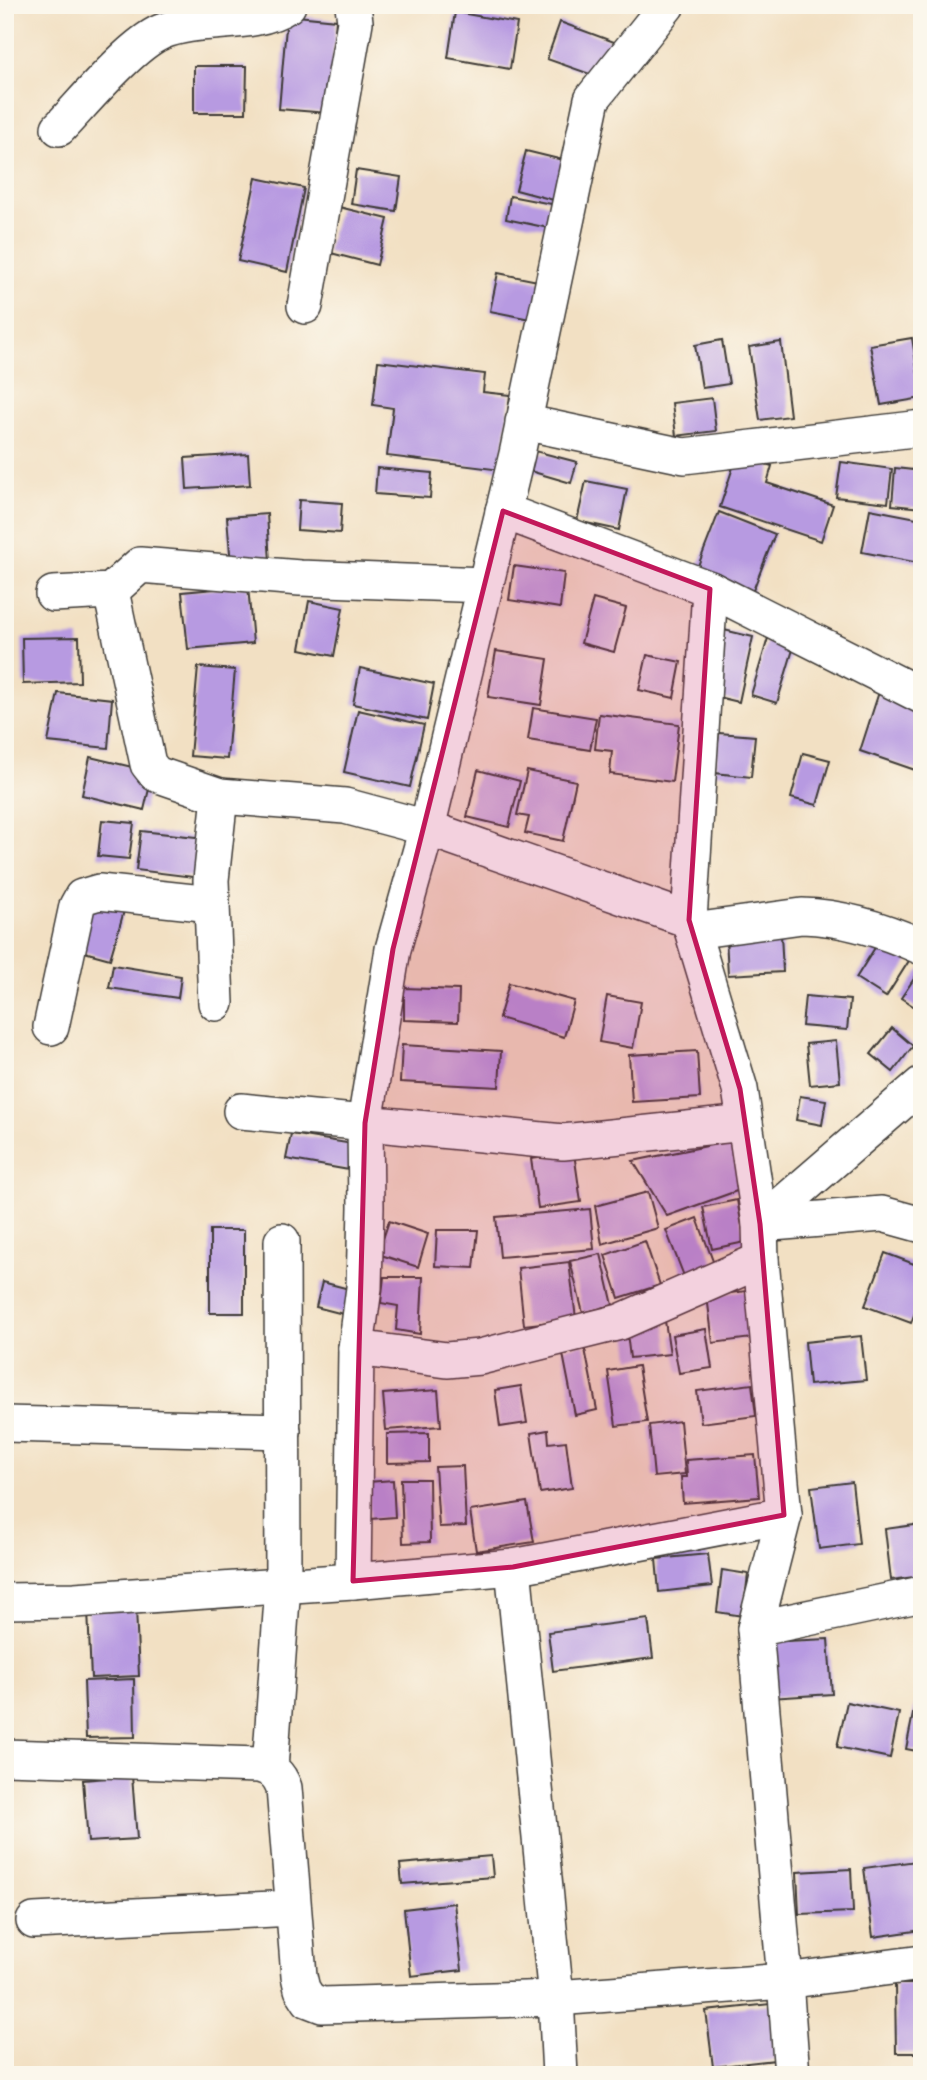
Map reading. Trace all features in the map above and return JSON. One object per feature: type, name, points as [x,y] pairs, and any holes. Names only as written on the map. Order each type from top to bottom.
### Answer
[{"type":"street","points":[[59,128],[138,46],[161,32],[184,26],[260,16],[288,5]]},
{"type":"street","points":[[305,306],[355,22],[353,5]]},
{"type":"street","points":[[353,1581],[356,1348],[364,1288],[365,1123],[393,949],[427,828],[503,511],[592,99],[667,5]]},
{"type":"street","points":[[523,422],[684,456],[922,428]]},
{"type":"street","points":[[503,511],[710,589],[922,696]]},
{"type":"street","points":[[53,594],[111,591],[139,565],[300,578],[485,585]]},
{"type":"street","points":[[710,589],[691,926],[740,1089],[760,1224],[785,1515],[755,1629],[792,2075]]},
{"type":"street","points":[[111,591],[148,764],[156,774],[220,796],[345,806],[427,828],[691,926],[820,916],[879,929],[922,947]]},
{"type":"street","points":[[216,1003],[211,870],[220,796]]},
{"type":"street","points":[[51,1027],[77,906],[82,897],[99,892],[212,904]]},
{"type":"street","points":[[760,1224],[922,1084]]},
{"type":"street","points":[[241,1111],[563,1142],[745,1123]]},
{"type":"street","points":[[760,1224],[882,1214],[922,1225]]},
{"type":"street","points":[[270,1768],[283,1585],[282,1241]]},
{"type":"street","points":[[356,1348],[447,1360],[480,1357],[620,1322],[761,1260]]},
{"type":"street","points":[[5,1424],[283,1431]]},
{"type":"street","points":[[5,1601],[75,1600],[513,1567],[785,1515]]},
{"type":"street","points":[[513,1567],[556,1998],[560,2075]]},
{"type":"street","points":[[755,1629],[922,1594]]},
{"type":"street","points":[[5,1757],[270,1768],[279,1776],[284,1788],[299,1976],[302,1989],[309,2000],[322,2005],[556,1998],[785,1981],[922,1963]]},
{"type":"street","points":[[34,1921],[293,1908]]},
{"type":"highlighted area","points":[[503,511],[710,589],[689,920],[740,1089],[760,1224],[784,1515],[513,1567],[353,1581],[365,1123],[393,949]]},
{"type":"building","points":[[455,12],[517,23],[510,69],[448,58]]},
{"type":"building","points":[[287,15],[336,20],[328,113],[279,109]]},
{"type":"building","points":[[560,22],[617,43],[604,79],[547,59]]},
{"type":"building","points":[[194,66],[247,66],[246,113],[194,113]]},
{"type":"building","points":[[526,151],[571,162],[561,202],[516,190]]},
{"type":"building","points":[[356,170],[401,177],[396,211],[351,204]]},
{"type":"building","points":[[256,178],[304,188],[287,272],[238,261]]},
{"type":"building","points":[[510,196],[562,206],[558,230],[506,219]]},
{"type":"building","points":[[339,207],[388,219],[377,265],[327,252]]},
{"type":"building","points":[[498,273],[543,282],[535,320],[490,311]]},
{"type":"building","points":[[912,338],[922,398],[881,405],[870,345]]},
{"type":"building","points":[[722,340],[729,384],[702,388],[695,345]]},
{"type":"building","points":[[781,342],[790,416],[760,420],[749,347]]},
{"type":"building","points":[[378,361],[485,374],[483,392],[510,395],[501,470],[387,456],[393,408],[373,405]]},
{"type":"building","points":[[712,398],[716,431],[676,436],[672,403]]},
{"type":"building","points":[[535,451],[577,462],[571,483],[530,471]]},
{"type":"building","points":[[248,454],[250,485],[187,489],[185,458]]},
{"type":"building","points":[[737,455],[772,466],[767,483],[833,505],[821,541],[720,507]]},
{"type":"building","points":[[841,462],[892,469],[888,503],[836,497]]},
{"type":"building","points":[[377,468],[432,473],[430,498],[375,494]]},
{"type":"building","points":[[895,468],[922,471],[922,508],[892,505]]},
{"type":"building","points":[[586,481],[627,489],[619,530],[577,521]]},
{"type":"building","points":[[299,500],[342,503],[340,533],[297,530]]},
{"type":"building","points":[[870,509],[922,519],[922,550],[919,563],[862,552]]},
{"type":"building","points":[[719,512],[775,534],[752,593],[696,571]]},
{"type":"building","points":[[267,514],[270,562],[231,565],[227,517]]},
{"type":"building","points":[[514,566],[564,573],[560,608],[509,600]]},
{"type":"building","points":[[248,586],[253,643],[188,649],[182,592]]},
{"type":"building","points":[[593,599],[626,608],[614,652],[581,643]]},
{"type":"building","points":[[309,601],[343,608],[334,656],[300,649]]},
{"type":"building","points":[[724,630],[753,637],[739,702],[709,695]]},
{"type":"building","points":[[79,637],[80,682],[23,684],[22,638]]},
{"type":"building","points":[[768,638],[794,646],[777,703],[751,695]]},
{"type":"building","points":[[496,651],[548,659],[541,705],[488,697]]},
{"type":"building","points":[[647,655],[681,662],[674,698],[639,690]]},
{"type":"building","points":[[198,667],[235,670],[227,759],[190,756]]},
{"type":"building","points":[[360,668],[434,684],[427,720],[353,704]]},
{"type":"building","points":[[879,692],[922,707],[921,772],[860,751]]},
{"type":"building","points":[[58,693],[112,699],[108,748],[48,742]]},
{"type":"building","points":[[533,708],[596,718],[590,750],[528,740]]},
{"type":"building","points":[[358,710],[424,725],[410,787],[344,772]]},
{"type":"building","points":[[599,714],[679,724],[672,782],[610,774],[612,751],[595,749]]},
{"type":"building","points":[[719,733],[755,736],[751,777],[715,773]]},
{"type":"building","points":[[803,753],[830,760],[817,805],[791,798]]},
{"type":"building","points":[[90,757],[153,772],[144,810],[82,795]]},
{"type":"building","points":[[478,770],[520,781],[509,827],[467,817]]},
{"type":"building","points":[[527,771],[576,781],[563,841],[525,833],[529,817],[517,815]]},
{"type":"building","points":[[102,820],[134,823],[129,859],[98,856]]},
{"type":"building","points":[[141,831],[205,838],[201,878],[136,870]]},
{"type":"building","points":[[91,901],[124,911],[110,959],[77,950]]},
{"type":"building","points":[[781,934],[783,972],[728,975],[726,936]]},
{"type":"building","points":[[881,938],[912,956],[886,997],[856,978]]},
{"type":"building","points":[[113,965],[181,976],[178,998],[109,988]]},
{"type":"building","points":[[922,967],[922,1012],[901,998]]},
{"type":"building","points":[[509,983],[574,1001],[564,1037],[499,1018]]},
{"type":"building","points":[[404,988],[459,990],[458,1022],[404,1020]]},
{"type":"building","points":[[607,996],[641,1002],[633,1048],[599,1042]]},
{"type":"building","points":[[805,996],[850,1000],[847,1030],[802,1026]]},
{"type":"building","points":[[892,1028],[913,1046],[893,1072],[871,1054]]},
{"type":"building","points":[[836,1041],[840,1082],[810,1085],[806,1044]]},
{"type":"building","points":[[402,1045],[501,1051],[499,1087],[400,1082]]},
{"type":"building","points":[[697,1051],[700,1098],[632,1102],[629,1055]]},
{"type":"building","points":[[800,1096],[826,1100],[822,1125],[796,1120]]},
{"type":"building","points":[[291,1134],[353,1144],[349,1170],[286,1159]]},
{"type":"building","points":[[732,1141],[745,1188],[667,1216],[633,1161]]},
{"type":"building","points":[[574,1153],[581,1202],[538,1208],[531,1159]]},
{"type":"building","points":[[648,1192],[658,1228],[602,1244],[595,1206]]},
{"type":"building","points":[[737,1200],[745,1242],[712,1249],[703,1207]]},
{"type":"building","points":[[590,1209],[594,1249],[500,1257],[496,1217]]},
{"type":"building","points":[[697,1218],[714,1264],[684,1276],[666,1230]]},
{"type":"building","points":[[389,1221],[428,1234],[418,1267],[378,1254]]},
{"type":"building","points":[[210,1230],[244,1230],[244,1313],[210,1313]]},
{"type":"building","points":[[437,1230],[478,1230],[474,1268],[435,1266]]},
{"type":"building","points":[[645,1241],[660,1285],[619,1298],[605,1255]]},
{"type":"building","points":[[885,1253],[922,1267],[922,1294],[911,1323],[865,1306]]},
{"type":"building","points":[[601,1254],[613,1305],[583,1313],[570,1261]]},
{"type":"building","points":[[569,1262],[576,1319],[524,1325],[518,1268]]},
{"type":"building","points":[[384,1277],[423,1277],[420,1334],[396,1330],[398,1306],[381,1303]]},
{"type":"building","points":[[322,1282],[353,1290],[347,1315],[316,1307]]},
{"type":"building","points":[[746,1291],[752,1338],[713,1343],[707,1296]]},
{"type":"building","points":[[665,1321],[670,1354],[630,1358],[626,1325]]},
{"type":"building","points":[[706,1329],[712,1368],[679,1373],[672,1335]]},
{"type":"building","points":[[861,1336],[866,1380],[809,1385],[805,1342]]},
{"type":"building","points":[[584,1344],[597,1410],[575,1415],[562,1349]]},
{"type":"building","points":[[638,1366],[647,1422],[616,1426],[608,1371]]},
{"type":"building","points":[[752,1384],[756,1416],[701,1423],[697,1391]]},
{"type":"building","points":[[521,1386],[527,1423],[500,1427],[495,1390]]},
{"type":"building","points":[[438,1390],[441,1426],[386,1430],[383,1394]]},
{"type":"building","points":[[680,1421],[685,1474],[654,1477],[649,1425]]},
{"type":"building","points":[[548,1430],[549,1443],[566,1441],[572,1488],[540,1493],[531,1433]]},
{"type":"building","points":[[429,1433],[429,1462],[387,1463],[387,1434]]},
{"type":"building","points":[[755,1455],[759,1497],[683,1503],[681,1477],[687,1477],[686,1460]]},
{"type":"building","points":[[463,1466],[466,1526],[439,1527],[435,1467]]},
{"type":"building","points":[[401,1479],[429,1479],[430,1542],[403,1543]]},
{"type":"building","points":[[393,1480],[395,1517],[370,1519],[368,1482]]},
{"type":"building","points":[[852,1482],[859,1544],[819,1549],[811,1487]]},
{"type":"building","points":[[527,1502],[534,1542],[476,1551],[470,1511]]},
{"type":"building","points":[[922,1524],[922,1576],[891,1580],[885,1529]]},
{"type":"building","points":[[708,1554],[712,1586],[659,1592],[656,1559]]},
{"type":"building","points":[[722,1570],[748,1574],[743,1616],[717,1612]]},
{"type":"building","points":[[136,1608],[139,1676],[91,1678],[88,1610]]},
{"type":"building","points":[[648,1619],[653,1658],[553,1671],[548,1632]]},
{"type":"building","points":[[828,1639],[832,1694],[770,1698],[766,1642]]},
{"type":"building","points":[[134,1679],[135,1737],[86,1738],[84,1681]]},
{"type":"building","points":[[916,1699],[922,1701],[922,1752],[906,1749]]},
{"type":"building","points":[[847,1702],[899,1713],[890,1758],[837,1747]]},
{"type":"building","points":[[132,1776],[137,1839],[88,1842],[83,1780]]},
{"type":"building","points":[[491,1856],[493,1877],[402,1884],[400,1864]]},
{"type":"building","points":[[916,1861],[922,1904],[922,1930],[873,1937],[864,1868]]},
{"type":"building","points":[[851,1869],[853,1912],[799,1914],[797,1872]]},
{"type":"building","points":[[454,1903],[462,1970],[411,1976],[404,1909]]},
{"type":"building","points":[[895,1984],[922,1984],[922,2053],[896,2053]]},
{"type":"building","points":[[770,2004],[775,2060],[713,2067],[706,2011]]},
{"type":"building","points":[[756,2069],[756,2075],[705,2075],[705,2073]]}]
